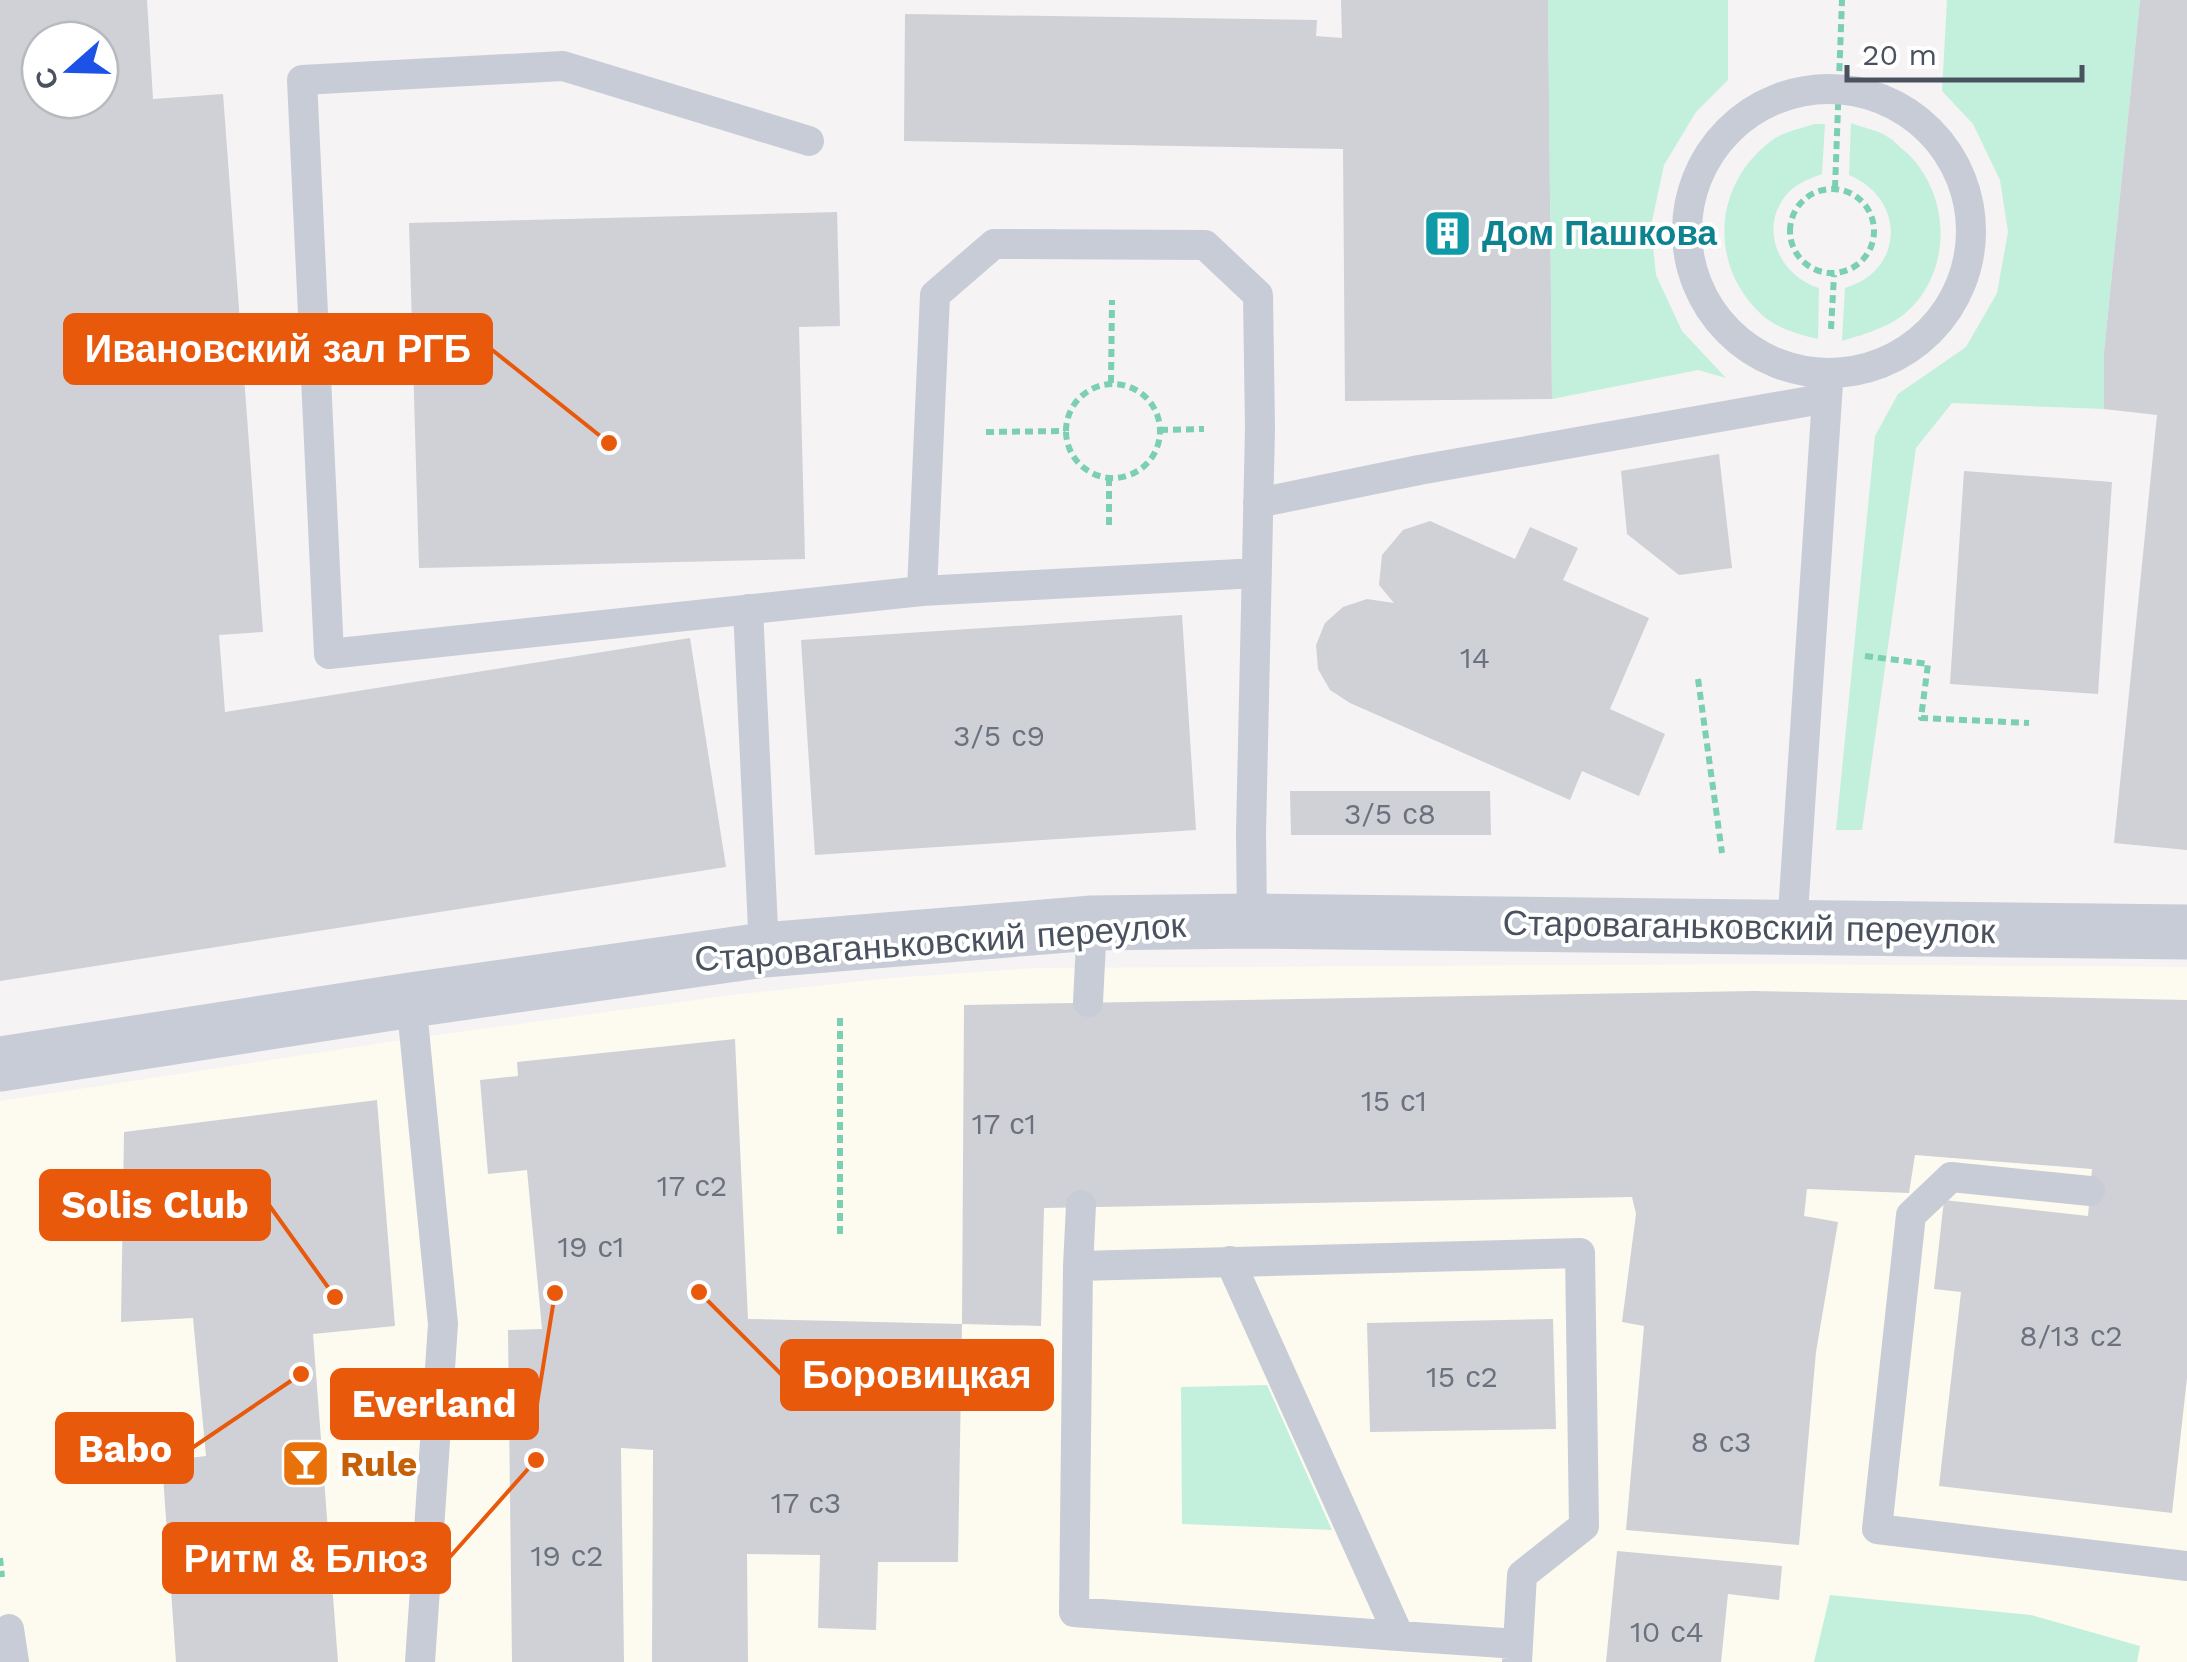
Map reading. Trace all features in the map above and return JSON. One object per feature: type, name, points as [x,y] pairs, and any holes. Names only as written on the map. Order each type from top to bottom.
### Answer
[{"type":"street","name":"Староваганьковский переулок","points":[[0,1064],[764,950],[1092,923],[2187,932]]},
{"type":"lane","points":[[808,141],[563,66],[302,80],[330,654],[922,591],[1257,573]]},
{"type":"lane","points":[[1258,504],[1827,387],[1911,350],[1943,319],[1964,280],[1972,236],[1967,192],[1949,153],[1920,120],[1881,98],[1838,88],[1792,92],[1751,110],[1717,142],[1709,155],[1695,181],[1686,226],[1691,272],[1710,313],[1743,346],[1827,387]]},
{"type":"lane","points":[[922,591],[935,295],[994,244],[1204,245],[1258,294],[1260,428],[1250,833],[1252,922]]},
{"type":"lane","points":[[1792,928],[1827,387]]},
{"type":"lane","points":[[748,609],[764,950]]},
{"type":"lane","points":[[1088,1002],[1092,923]]},
{"type":"lane","points":[[411,1000],[443,1324],[420,1662]]},
{"type":"lane","points":[[2090,1192],[1951,1177],[1912,1215],[1877,1528],[2187,1566]]},
{"type":"lane","points":[[1078,1266],[1580,1253],[1584,1526],[1522,1575],[1517,1653],[1399,1636],[1074,1612],[1078,1266],[1081,1205]]},
{"type":"lane","points":[[1230,1262],[1399,1636]]},
{"type":"lane","points":[[9,1629],[14,1662]]},
{"type":"path","points":[[1836,188],[1842,0]]},
{"type":"path","points":[[1836,188],[1854,194],[1866,205],[1875,231],[1872,248],[1863,260],[1851,270],[1834,275],[1807,266],[1797,254],[1789,232],[1800,204],[1809,196],[1836,188]]},
{"type":"path","points":[[1111,384],[1112,245]]},
{"type":"path","points":[[1126,385],[1150,402],[1157,415],[1159,442],[1145,465],[1122,477],[1109,478],[1092,473],[1078,462],[1065,431],[1078,398],[1094,387],[1126,385]]},
{"type":"path","points":[[929,433],[1065,431]]},
{"type":"path","points":[[1897,660],[1928,664],[1921,718],[2029,723]]},
{"type":"path","points":[[1698,678],[1722,853]]},
{"type":"path","points":[[840,997],[840,1234]]},
{"type":"shaded area","points":[[1774,964],[2187,967],[2187,1662],[0,1662],[0,1101],[415,1038],[732,995],[891,978],[1035,968]]},
{"type":"green space","points":[[1548,0],[1728,0],[1728,80],[1696,112],[1664,165],[1651,226],[1656,275],[1682,331],[1726,378],[1698,370],[1552,399]]},
{"type":"green space","points":[[1947,0],[2140,0],[2104,352],[2104,409],[1952,403],[1916,448],[1862,830],[1836,830],[1875,436],[1898,394],[1966,347],[1997,293],[2008,232],[2000,180],[1973,124],[1942,91]]},
{"type":"green space","points":[[1851,123],[1890,138],[1920,168],[1938,207],[1941,228],[1934,270],[1912,307],[1888,324],[1842,341],[1845,288],[1865,279],[1879,266],[1888,251],[1891,234],[1881,200],[1868,186],[1849,175]]},
{"type":"green space","points":[[1825,124],[1822,174],[1788,193],[1774,220],[1774,235],[1783,262],[1805,282],[1819,288],[1818,339],[1775,324],[1745,295],[1732,273],[1725,226],[1728,202],[1752,159],[1775,138]]},
{"type":"green space","points":[[1267,1385],[1332,1530],[1182,1524],[1181,1387]]},
{"type":"green space","points":[[1830,1595],[2031,1615],[2140,1646],[2137,1662],[1814,1662]]},
{"type":"building","points":[[0,0],[147,0],[153,99],[223,94],[263,632],[219,635],[225,712],[690,638],[726,867],[0,981]]},
{"type":"building","name":"Дом Пашкова","points":[[1341,0],[1548,0],[1552,399],[1345,401],[1343,149],[904,141],[905,14],[1317,20],[1316,36],[1342,38]]},
{"type":"building","points":[[2140,0],[2187,0],[2187,850],[2114,843],[2157,415],[2104,409],[2104,352]]},
{"type":"building","points":[[837,212],[840,326],[799,327],[805,559],[419,568],[409,223]]},
{"type":"building","points":[[1719,454],[1732,568],[1679,575],[1627,534],[1621,471]]},
{"type":"building","points":[[1964,471],[2112,482],[2098,694],[1950,684]]},
{"type":"building","points":[[1430,521],[1515,559],[1530,527],[1578,548],[1563,580],[1649,618],[1610,709],[1665,734],[1639,796],[1582,771],[1570,800],[1350,703],[1330,690],[1318,669],[1316,645],[1325,623],[1343,607],[1367,599],[1394,603],[1379,585],[1382,555],[1403,530]]},
{"type":"building","points":[[1182,615],[1196,830],[815,855],[801,640]]},
{"type":"building","points":[[1290,791],[1490,791],[1491,835],[1291,835]]},
{"type":"building","points":[[1753,991],[2187,1000],[2187,1378],[2172,1513],[1939,1486],[1961,1292],[1934,1289],[1944,1200],[2088,1216],[2092,1169],[1915,1155],[1909,1193],[1807,1189],[1804,1216],[1838,1222],[1816,1352],[1799,1545],[1626,1530],[1644,1326],[1622,1322],[1636,1214],[1632,1197],[1044,1208],[1041,1326],[962,1324],[964,1005]]},
{"type":"building","points":[[735,1039],[748,1319],[962,1324],[958,1562],[878,1562],[876,1630],[818,1628],[820,1555],[747,1554],[748,1662],[652,1662],[653,1450],[621,1448],[624,1662],[512,1662],[508,1330],[542,1329],[527,1170],[488,1174],[480,1080],[518,1076],[517,1062]]},
{"type":"building","points":[[377,1100],[395,1326],[313,1334],[338,1662],[176,1662],[162,1461],[206,1456],[193,1318],[121,1322],[124,1132]]},
{"type":"building","points":[[1553,1319],[1556,1429],[1370,1432],[1367,1323]]},
{"type":"building","points":[[1617,1551],[1782,1566],[1779,1600],[1728,1594],[1721,1662],[1606,1662]]},
{"type":"place","name":"Дом Пашкова","points":[[1447,233]]},
{"type":"place","name":"Ивановский зал РГБ","points":[[609,443]]},
{"type":"place","name":"Боровицкая","points":[[699,1292]]},
{"type":"place","name":"Everland","points":[[555,1293]]},
{"type":"place","name":"Solis Club","points":[[335,1297]]},
{"type":"place","name":"Babo","points":[[301,1374]]},
{"type":"place","name":"Ритм & Блюз","points":[[536,1460]]},
{"type":"place","name":"Rule","points":[[305,1464]]}]
